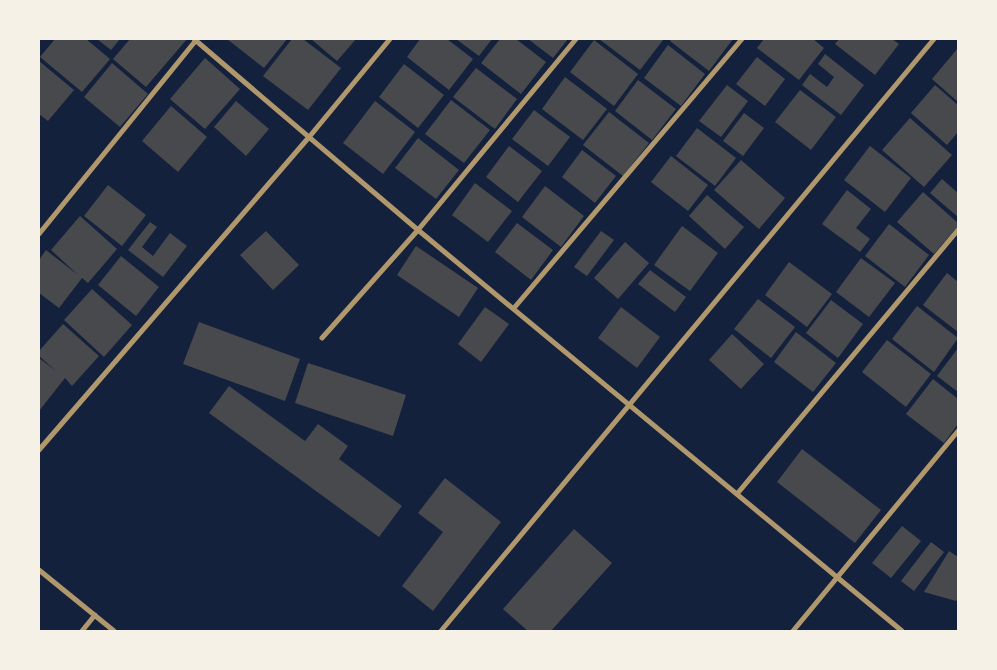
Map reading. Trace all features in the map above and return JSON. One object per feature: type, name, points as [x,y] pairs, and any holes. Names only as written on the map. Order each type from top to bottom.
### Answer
[{"type":"street","points":[[39,234],[196,39],[418,230],[902,631]]},
{"type":"street","points":[[39,450],[310,136],[390,39]]},
{"type":"street","points":[[322,338],[418,230],[576,39]]},
{"type":"street","points":[[514,308],[742,39]]},
{"type":"street","points":[[441,631],[934,39]]},
{"type":"street","points":[[738,494],[958,230]]},
{"type":"street","points":[[792,631],[958,430]]},
{"type":"street","points":[[39,570],[114,631]]},
{"type":"street","points":[[82,631],[95,615]]},
{"type":"building","points":[[55,39],[86,39],[110,59],[82,92],[40,57]]},
{"type":"building","points":[[97,39],[120,39],[111,50]]},
{"type":"building","points":[[130,39],[187,39],[146,87],[113,59]]},
{"type":"building","points":[[227,39],[287,39],[264,68]]},
{"type":"building","points":[[292,39],[303,39],[341,68],[308,110],[263,76]]},
{"type":"building","points":[[311,39],[356,39],[337,61]]},
{"type":"building","points":[[420,39],[447,39],[473,59],[449,90],[407,57]]},
{"type":"building","points":[[456,39],[492,39],[479,56]]},
{"type":"building","points":[[500,39],[516,39],[546,62],[521,94],[481,63]]},
{"type":"building","points":[[528,39],[568,39],[553,58]]},
{"type":"building","points":[[599,39],[661,39],[663,40],[640,70]]},
{"type":"building","points":[[671,39],[733,39],[709,71],[670,41]]},
{"type":"building","points":[[764,39],[813,39],[824,48],[799,80],[757,48]]},
{"type":"building","points":[[839,39],[892,39],[899,44],[875,75],[835,44]]},
{"type":"building","points":[[594,40],[638,74],[614,106],[570,72]]},
{"type":"building","points":[[668,45],[705,74],[681,106],[644,78]]},
{"type":"building","points":[[958,48],[958,102],[932,79]]},
{"type":"building","points":[[825,54],[864,85],[841,115],[802,85],[810,74],[827,87],[834,77],[818,64]]},
{"type":"building","points":[[757,57],[785,79],[765,106],[736,84]]},
{"type":"building","points":[[205,58],[240,89],[205,129],[170,99]]},
{"type":"building","points":[[39,61],[74,90],[48,121],[39,114]]},
{"type":"building","points":[[112,63],[148,94],[120,127],[84,97]]},
{"type":"building","points":[[404,64],[444,95],[418,128],[379,97]]},
{"type":"building","points":[[476,68],[517,99],[495,129],[453,97]]},
{"type":"building","points":[[565,77],[607,109],[583,140],[542,109]]},
{"type":"building","points":[[638,80],[676,109],[652,140],[615,111]]},
{"type":"building","points":[[727,85],[748,101],[721,137],[699,121]]},
{"type":"building","points":[[935,85],[958,105],[958,132],[947,145],[911,113]]},
{"type":"building","points":[[800,90],[836,117],[811,150],[775,122]]},
{"type":"building","points":[[451,100],[490,130],[464,163],[425,134]]},
{"type":"building","points":[[236,101],[269,129],[246,156],[214,127]]},
{"type":"building","points":[[375,101],[415,132],[383,174],[343,143]]},
{"type":"building","points":[[171,106],[207,137],[178,172],[142,141]]},
{"type":"building","points":[[534,110],[570,137],[548,166],[512,139]]},
{"type":"building","points":[[609,112],[649,143],[623,176],[583,145]]},
{"type":"building","points":[[744,113],[764,128],[743,156],[723,141]]},
{"type":"building","points":[[910,118],[952,155],[924,187],[882,150]]},
{"type":"building","points":[[697,128],[736,158],[715,186],[676,156]]},
{"type":"building","points":[[418,138],[459,170],[436,199],[395,168]]},
{"type":"building","points":[[509,146],[542,171],[518,202],[486,177]]},
{"type":"building","points":[[870,146],[911,178],[885,212],[844,180]]},
{"type":"building","points":[[582,150],[616,176],[595,203],[562,177]]},
{"type":"building","points":[[671,156],[708,185],[688,211],[651,182]]},
{"type":"building","points":[[741,160],[785,198],[759,229],[714,190]]},
{"type":"building","points":[[942,179],[958,193],[958,217],[930,193]]},
{"type":"building","points":[[475,183],[512,211],[488,242],[452,215]]},
{"type":"building","points":[[108,185],[146,215],[122,246],[84,216]]},
{"type":"building","points":[[545,186],[584,216],[561,247],[522,217]]},
{"type":"building","points":[[847,190],[871,209],[856,228],[870,239],[860,252],[822,224]]},
{"type":"building","points":[[923,192],[958,223],[958,226],[934,254],[897,222]]},
{"type":"building","points":[[707,195],[744,227],[725,249],[689,216]]},
{"type":"building","points":[[80,216],[117,249],[88,283],[82,278],[59,308],[39,293],[39,260],[46,250],[78,275],[51,250]]},
{"type":"building","points":[[150,222],[157,227],[142,247],[153,256],[170,233],[187,246],[163,277],[128,250]]},
{"type":"building","points":[[517,223],[553,250],[531,280],[495,252]]},
{"type":"building","points":[[889,224],[929,255],[905,287],[865,256]]},
{"type":"building","points":[[682,226],[718,253],[690,291],[654,265]]},
{"type":"building","points":[[266,231],[299,265],[273,290],[240,255]]},
{"type":"building","points":[[601,231],[614,240],[587,276],[574,267]]},
{"type":"building","points":[[625,242],[649,263],[618,299],[594,278]]},
{"type":"building","points":[[416,246],[478,288],[459,317],[397,275]]},
{"type":"building","points":[[121,256],[159,287],[136,316],[98,285]]},
{"type":"building","points":[[861,258],[895,283],[869,317],[836,292]]},
{"type":"building","points":[[789,262],[832,294],[807,327],[765,295]]},
{"type":"building","points":[[650,270],[686,297],[675,312],[638,284]]},
{"type":"building","points":[[947,273],[958,282],[958,332],[923,305]]},
{"type":"building","points":[[92,289],[132,325],[104,357],[64,320]]},
{"type":"building","points":[[758,299],[795,327],[771,358],[734,329]]},
{"type":"building","points":[[831,300],[863,324],[838,358],[806,333]]},
{"type":"building","points":[[917,306],[958,338],[934,372],[892,339]]},
{"type":"building","points":[[485,307],[509,324],[481,362],[458,344]]},
{"type":"building","points":[[621,307],[660,337],[637,368],[598,338]]},
{"type":"building","points":[[199,322],[300,359],[285,401],[183,364]]},
{"type":"building","points":[[63,324],[99,356],[72,386],[65,378],[39,411],[39,358],[56,371],[39,356],[39,351]]},
{"type":"building","points":[[796,332],[836,363],[813,392],[774,362]]},
{"type":"building","points":[[732,334],[764,364],[741,389],[709,360]]},
{"type":"building","points":[[887,340],[931,374],[906,407],[862,372]]},
{"type":"building","points":[[958,348],[958,392],[937,376]]},
{"type":"building","points":[[308,363],[406,395],[393,436],[295,403]]},
{"type":"building","points":[[933,379],[958,399],[958,424],[944,443],[906,414]]},
{"type":"building","points":[[229,386],[305,441],[318,424],[348,446],[339,459],[402,506],[379,537],[209,413]]},
{"type":"building","points":[[802,449],[881,510],[855,543],[777,482]]},
{"type":"building","points":[[445,478],[501,522],[433,611],[402,586],[443,532],[418,513]]},
{"type":"building","points":[[902,526],[921,541],[891,578],[872,563]]},
{"type":"building","points":[[574,529],[612,563],[551,631],[528,631],[503,609]]},
{"type":"building","points":[[931,542],[944,552],[914,591],[901,581]]},
{"type":"building","points":[[949,551],[958,557],[958,599],[956,601],[924,592]]}]
